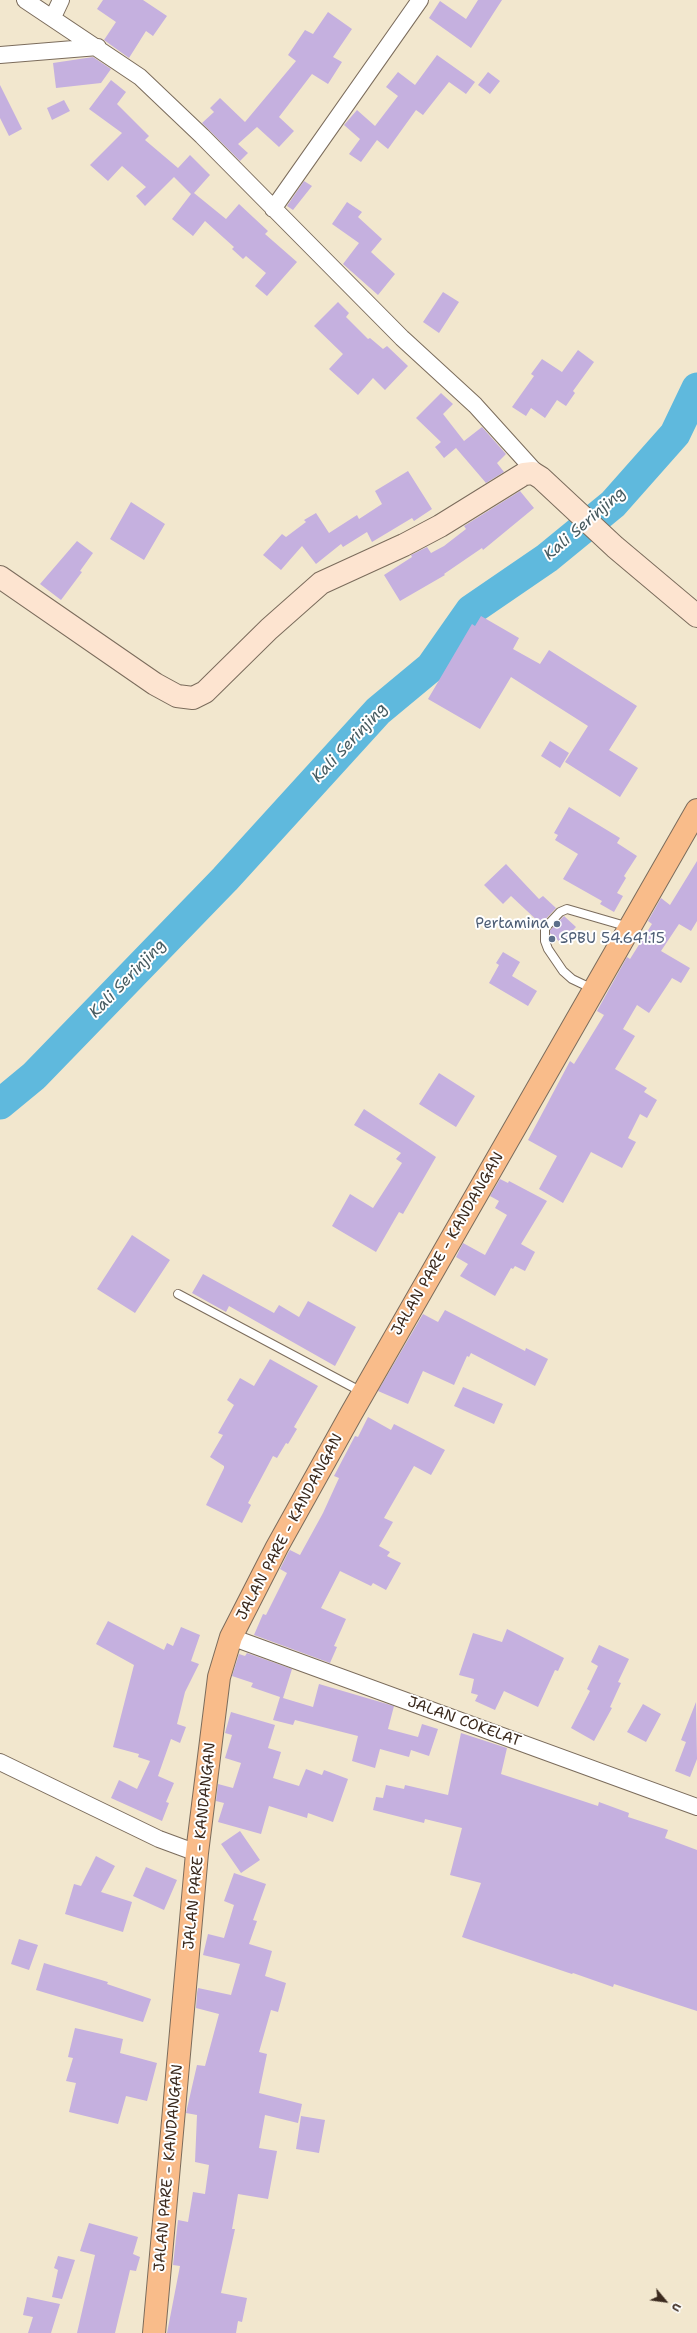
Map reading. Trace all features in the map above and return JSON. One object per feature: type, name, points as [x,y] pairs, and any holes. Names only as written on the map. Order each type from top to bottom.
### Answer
[{"type":"main road","name":"JALAN PARE - KANDANGAN","points":[[154,2333],[197,1853],[219,1677],[231,1637],[277,1547],[362,1393],[697,810]]},
{"type":"street","points":[[25,0],[98,47],[140,77],[202,136],[273,209],[458,391],[475,405],[541,478],[577,513],[697,616]]},
{"type":"street","points":[[53,17],[61,0]]},
{"type":"street","points":[[273,209],[420,0]]},
{"type":"street","points":[[0,55],[98,47]]},
{"type":"street","points":[[0,577],[155,684],[177,696],[193,698],[205,692],[263,634],[321,583],[440,526],[524,474],[532,474],[541,478]]},
{"type":"street","name":"JALAN COKELAT","points":[[231,1637],[697,1807]]},
{"type":"street","points":[[0,1762],[159,1839],[197,1853]]},
{"type":"lane","points":[[594,990],[572,979],[563,971],[553,958],[545,941],[545,928],[560,912],[568,909],[629,928]]},
{"type":"lane","points":[[178,1294],[362,1393]]},
{"type":"building","points":[[103,0],[143,0],[167,16],[153,36],[146,31],[129,58],[104,40],[116,22],[97,9]]},
{"type":"building","points":[[478,0],[502,0],[471,48],[429,18],[440,1],[466,19]]},
{"type":"building","points":[[328,12],[352,29],[333,57],[342,62],[328,84],[312,74],[279,117],[294,131],[279,147],[257,127],[238,144],[248,153],[240,161],[202,123],[214,112],[210,108],[220,98],[245,122],[296,61],[288,55],[305,30],[313,34]]},
{"type":"building","points":[[437,55],[475,82],[466,94],[449,82],[423,115],[416,110],[388,149],[377,140],[361,162],[349,154],[360,139],[344,125],[357,110],[375,126],[398,96],[386,87],[398,72],[415,85]]},
{"type":"building","points":[[93,57],[111,69],[101,83],[56,88],[53,63]]},
{"type":"building","points":[[488,72],[500,81],[490,94],[478,85]]},
{"type":"building","points":[[111,80],[126,92],[117,104],[149,136],[145,140],[178,168],[190,155],[210,175],[194,193],[226,219],[239,204],[268,231],[265,234],[297,262],[267,296],[255,286],[266,273],[246,256],[243,259],[232,249],[234,247],[205,221],[193,236],[172,219],[191,194],[174,177],[145,206],[136,196],[146,187],[122,166],[108,181],[90,165],[122,133],[89,109]]},
{"type":"building","points":[[0,85],[22,129],[9,136],[0,118]]},
{"type":"building","points":[[64,100],[70,111],[52,120],[47,108]]},
{"type":"building","points":[[304,181],[312,186],[293,210],[287,206]]},
{"type":"building","points":[[347,202],[362,212],[358,217],[382,239],[371,252],[395,274],[378,295],[343,264],[359,243],[332,224]]},
{"type":"building","points":[[443,292],[459,302],[439,333],[423,322]]},
{"type":"building","points":[[338,302],[349,313],[346,317],[368,339],[370,338],[383,349],[387,346],[408,366],[385,390],[373,378],[358,395],[329,369],[343,354],[314,326]]},
{"type":"building","points":[[578,350],[594,362],[573,391],[575,393],[566,406],[557,400],[545,418],[531,408],[526,416],[512,407],[534,376],[531,374],[542,359],[562,372]]},
{"type":"building","points":[[441,393],[453,404],[443,414],[464,441],[482,427],[506,454],[497,463],[504,472],[486,483],[456,448],[444,458],[435,447],[441,442],[416,418]]},
{"type":"building","points":[[408,471],[432,509],[414,521],[412,518],[372,542],[367,532],[343,547],[341,544],[316,564],[302,546],[281,570],[263,555],[282,534],[286,537],[306,522],[304,520],[316,513],[329,533],[357,515],[359,519],[382,504],[375,491]]},
{"type":"building","points":[[520,491],[534,508],[483,550],[482,548],[444,574],[445,575],[400,601],[384,575],[412,557],[411,555],[427,547],[431,553],[444,546],[466,529],[464,526]]},
{"type":"building","points":[[131,502],[165,524],[144,560],[110,539]]},
{"type":"building","points":[[77,541],[93,553],[80,571],[82,572],[61,600],[40,584]]},
{"type":"building","points":[[481,616],[519,638],[513,649],[540,664],[549,650],[637,706],[609,750],[638,768],[620,797],[565,762],[588,726],[511,677],[480,729],[428,699],[472,624],[475,626]]},
{"type":"building","points":[[550,741],[569,753],[560,768],[541,756]]},
{"type":"building","points":[[569,807],[620,838],[617,843],[637,856],[624,876],[626,878],[617,893],[623,896],[614,912],[600,904],[602,901],[563,879],[578,854],[555,840],[558,835],[554,833]]},
{"type":"building","points":[[697,861],[697,921],[691,931],[679,924],[661,951],[690,968],[681,983],[672,978],[649,1013],[637,1005],[623,1029],[635,1036],[615,1069],[647,1088],[644,1092],[657,1100],[647,1118],[640,1114],[628,1138],[636,1142],[622,1168],[591,1152],[563,1203],[539,1189],[557,1156],[528,1140],[570,1061],[574,1064],[604,1015],[597,1011],[627,957],[630,959],[652,924],[648,921],[661,898],[670,905]]},
{"type":"building","points":[[506,864],[539,899],[543,896],[556,908],[541,924],[511,896],[503,904],[484,885]]},
{"type":"building","points":[[564,916],[576,927],[561,943],[550,933],[550,930]]},
{"type":"building","points":[[503,952],[520,962],[512,976],[537,991],[528,1006],[489,983],[499,965],[496,963]]},
{"type":"building","points":[[439,1073],[475,1096],[456,1127],[419,1104]]},
{"type":"building","points":[[364,1109],[436,1157],[403,1214],[399,1212],[376,1252],[332,1226],[350,1194],[373,1208],[402,1163],[396,1159],[401,1153],[354,1125]]},
{"type":"building","points":[[500,1179],[508,1183],[509,1181],[547,1201],[521,1244],[535,1252],[525,1271],[515,1266],[513,1269],[511,1268],[495,1296],[460,1276],[468,1264],[456,1257],[463,1243],[485,1255],[507,1215],[495,1208],[499,1201],[490,1196]]},
{"type":"building","points":[[132,1235],[170,1260],[135,1313],[97,1289]]},
{"type":"building","points":[[203,1274],[274,1313],[279,1305],[299,1317],[308,1301],[356,1327],[335,1366],[229,1306],[226,1312],[192,1293]]},
{"type":"building","points":[[445,1310],[525,1351],[526,1348],[548,1359],[535,1386],[471,1353],[469,1357],[467,1356],[454,1385],[423,1371],[408,1404],[378,1391],[423,1314],[438,1322]]},
{"type":"building","points":[[270,1359],[318,1386],[294,1427],[297,1429],[288,1444],[286,1443],[277,1458],[273,1456],[248,1503],[251,1505],[242,1523],[206,1505],[224,1468],[224,1466],[210,1457],[223,1435],[218,1433],[234,1405],[227,1400],[240,1378],[254,1386]]},
{"type":"building","points":[[463,1387],[503,1404],[494,1424],[454,1406]]},
{"type":"building","points":[[368,1417],[391,1430],[394,1424],[445,1450],[431,1475],[414,1466],[384,1518],[393,1522],[379,1546],[390,1552],[387,1556],[401,1563],[386,1590],[373,1583],[371,1586],[340,1571],[321,1608],[346,1619],[334,1646],[337,1647],[330,1663],[254,1635],[263,1614],[266,1615],[287,1573],[280,1569],[288,1553],[290,1550],[300,1555],[323,1513],[339,1478],[334,1476],[355,1436],[358,1437]]},
{"type":"building","points":[[108,1621],[164,1650],[167,1643],[173,1646],[181,1627],[200,1635],[191,1661],[199,1664],[185,1692],[177,1724],[186,1727],[180,1743],[171,1739],[158,1776],[174,1783],[166,1802],[169,1803],[162,1821],[111,1798],[119,1780],[137,1789],[150,1761],[138,1757],[139,1754],[113,1747],[134,1665],[96,1644]]},
{"type":"building","points":[[507,1629],[564,1658],[558,1671],[555,1670],[538,1707],[504,1691],[495,1710],[475,1701],[478,1695],[471,1693],[474,1679],[459,1675],[473,1633],[502,1642]]},
{"type":"building","points":[[599,1645],[629,1659],[618,1682],[621,1683],[610,1707],[612,1708],[594,1741],[571,1728],[590,1691],[587,1689],[598,1666],[591,1662]]},
{"type":"building","points":[[247,1653],[292,1669],[283,1698],[313,1707],[319,1684],[394,1706],[388,1729],[418,1737],[422,1724],[438,1729],[429,1756],[411,1750],[409,1757],[380,1749],[375,1768],[352,1761],[358,1736],[295,1720],[293,1725],[273,1720],[280,1697],[251,1687],[253,1683],[232,1676],[239,1654],[245,1656]]},
{"type":"building","points":[[696,1702],[697,1759],[690,1777],[675,1771],[686,1742],[681,1740]]},
{"type":"building","points":[[643,1704],[661,1714],[646,1742],[627,1732]]},
{"type":"building","points":[[231,1712],[275,1725],[268,1748],[281,1752],[273,1778],[299,1786],[306,1769],[322,1775],[324,1770],[348,1779],[333,1822],[308,1813],[307,1818],[269,1806],[261,1834],[218,1822],[224,1803],[216,1801],[218,1784],[233,1788],[241,1763],[225,1758],[232,1735],[225,1733]]},
{"type":"building","points":[[461,1733],[507,1748],[501,1774],[598,1806],[599,1802],[629,1813],[628,1817],[668,1830],[665,1838],[697,1850],[697,2011],[614,1984],[613,1987],[462,1937],[481,1883],[450,1875],[462,1828],[425,1819],[424,1823],[373,1810],[376,1797],[383,1798],[386,1785],[404,1789],[405,1785],[448,1795]]},
{"type":"building","points":[[240,1831],[260,1860],[241,1873],[221,1844]]},
{"type":"building","points":[[96,1856],[115,1866],[101,1892],[132,1902],[123,1932],[65,1914],[74,1884],[81,1886]]},
{"type":"building","points":[[146,1867],[177,1880],[164,1910],[133,1896]]},
{"type":"building","points":[[234,1873],[266,1884],[253,1920],[257,1921],[249,1944],[272,1951],[265,1976],[286,1983],[278,2012],[271,2010],[259,2052],[267,2054],[259,2093],[302,2104],[298,2123],[265,2115],[259,2148],[277,2151],[268,2199],[238,2194],[232,2229],[235,2229],[221,2293],[247,2298],[242,2322],[238,2321],[236,2333],[167,2333],[180,2266],[173,2265],[178,2220],[188,2222],[193,2192],[205,2194],[209,2165],[195,2162],[197,2115],[186,2113],[197,2065],[205,2066],[219,2014],[196,2008],[197,1993],[198,1988],[231,1995],[240,1964],[203,1955],[208,1934],[224,1938],[234,1905],[224,1901]]},
{"type":"building","points":[[19,1939],[38,1945],[29,1970],[11,1964]]},
{"type":"building","points":[[44,1963],[108,1982],[107,1984],[151,1999],[143,2022],[36,1990]]},
{"type":"building","points":[[75,2028],[123,2039],[120,2053],[157,2063],[147,2101],[126,2096],[118,2124],[69,2112],[76,2083],[66,2081],[73,2058],[68,2057]]},
{"type":"building","points":[[301,2116],[325,2120],[319,2153],[296,2149]]},
{"type":"building","points":[[89,2223],[138,2237],[133,2254],[140,2257],[136,2271],[130,2270],[115,2333],[77,2333],[95,2255],[80,2251]]},
{"type":"building","points":[[58,2256],[75,2260],[62,2299],[52,2297],[58,2270],[54,2268]]},
{"type":"building","points":[[27,2297],[60,2304],[51,2333],[28,2333],[33,2317],[23,2315]]},
{"type":"waterway","name":"Kali Serinjing","points":[[0,1104],[34,1076],[225,879],[378,711],[431,667],[471,610],[547,558],[613,504],[675,434],[697,388]]},
{"type":"place","name":"Pertamina","points":[[557,924]]},
{"type":"place","name":"SPBU 54.641.15","points":[[552,939]]}]
